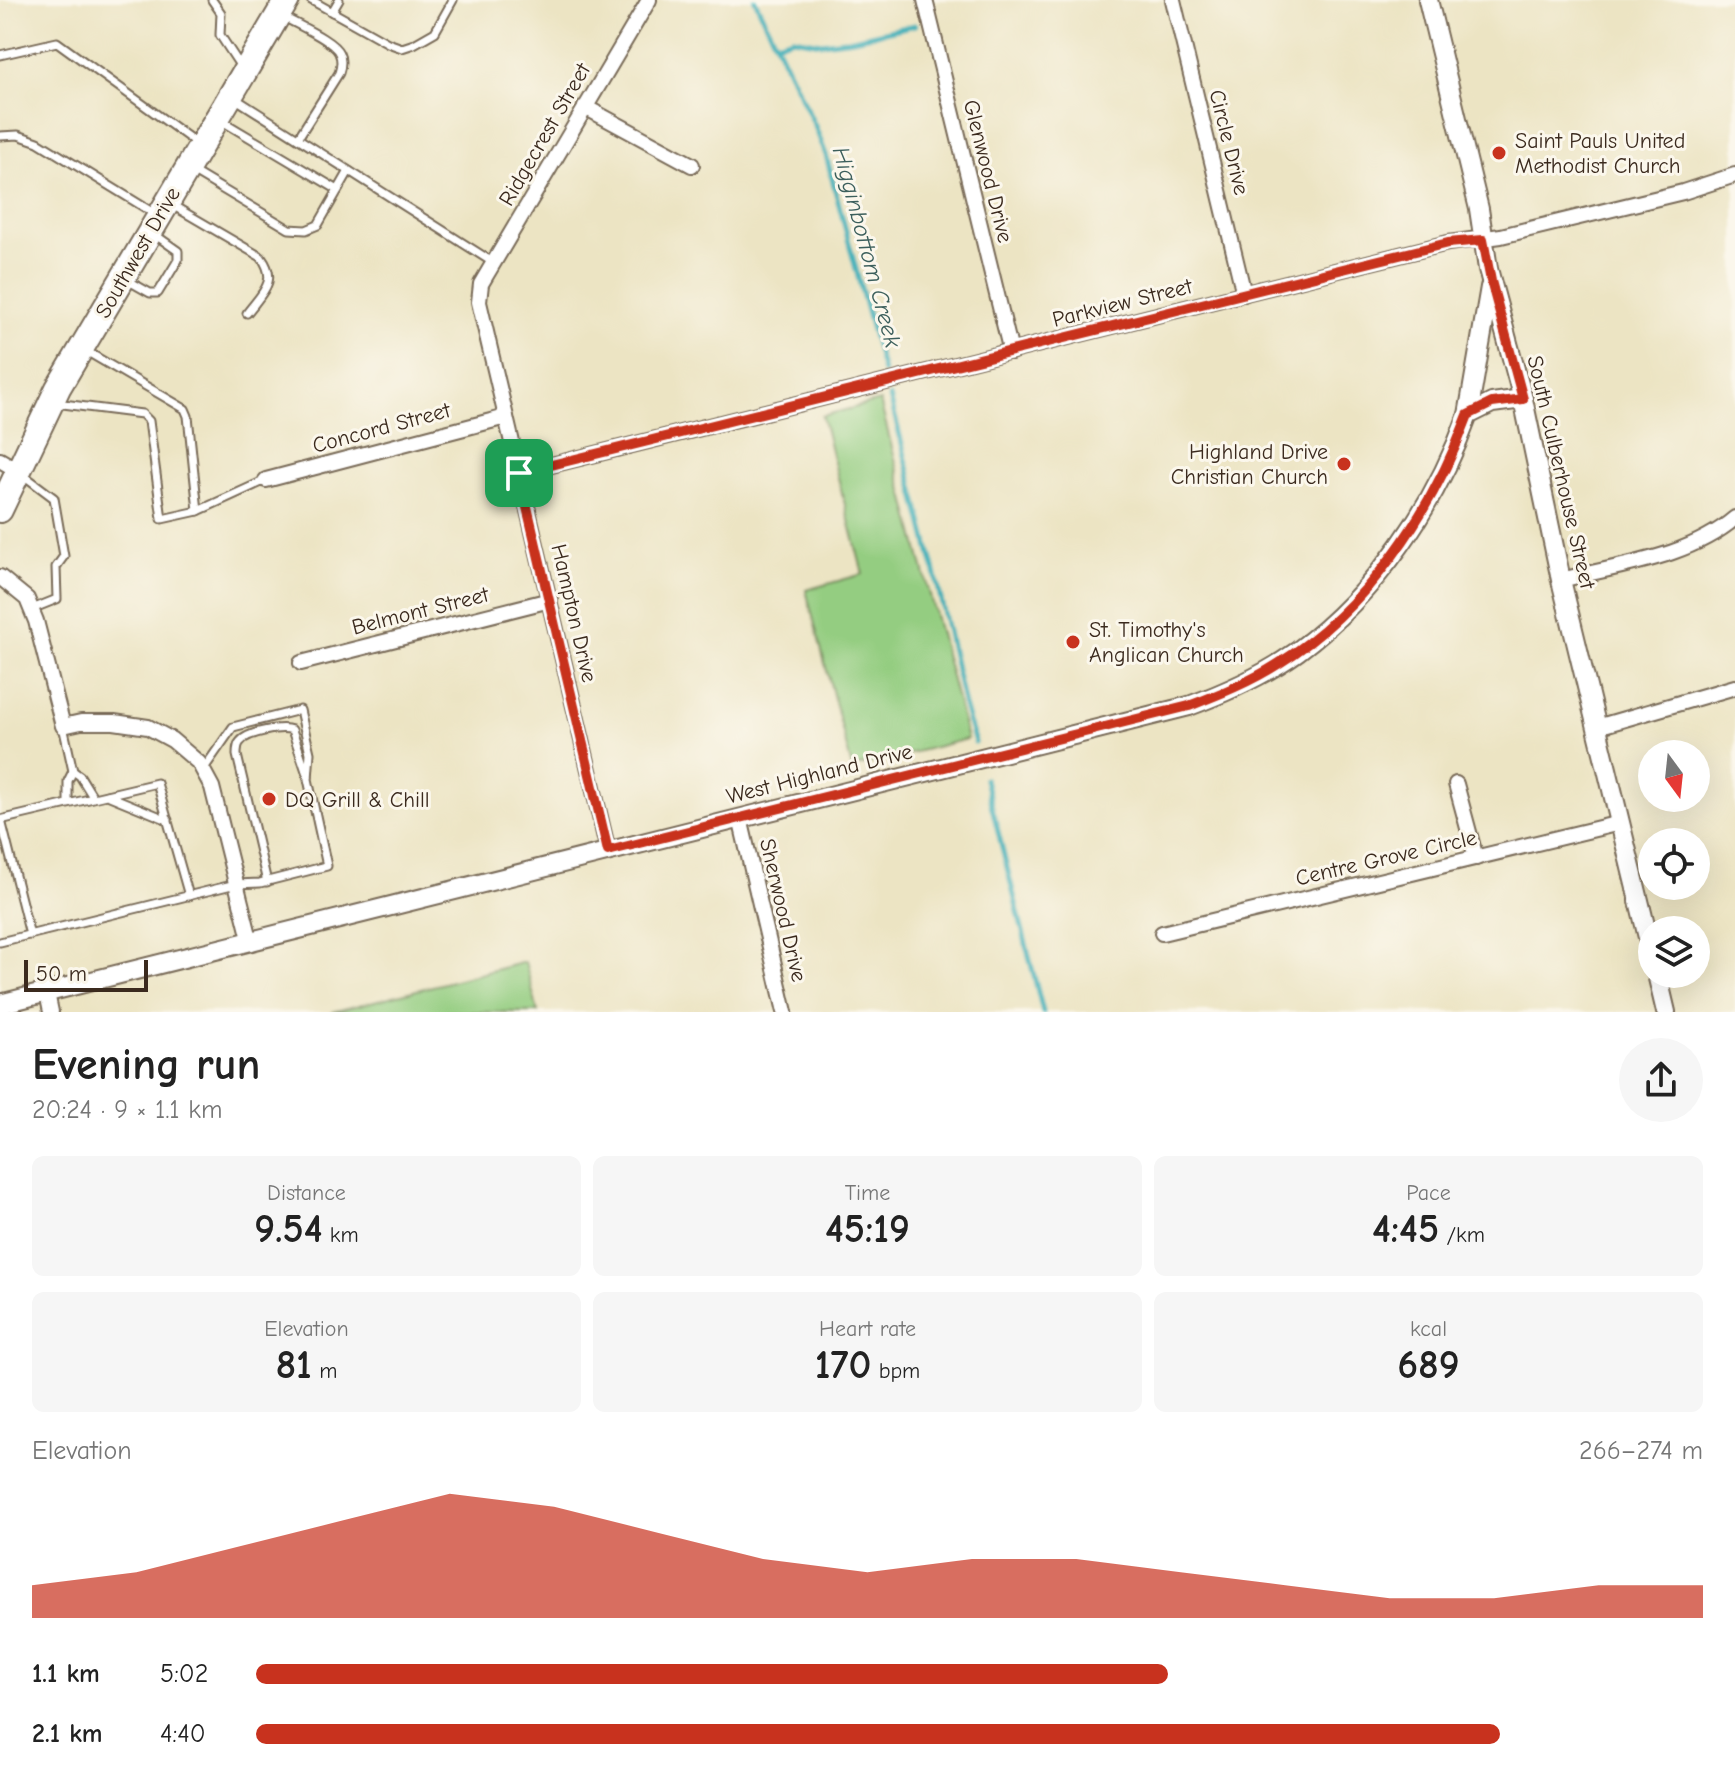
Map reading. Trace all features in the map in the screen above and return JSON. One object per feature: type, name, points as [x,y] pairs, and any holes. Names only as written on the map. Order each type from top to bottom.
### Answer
[{"type":"main road","name":"Southwest Drive","points":[[0,510],[8,465],[51,402],[282,7]]},
{"type":"street","name":"Ridgecrest Street","points":[[479,291],[649,0]]},
{"type":"street","name":"Glenwood Drive","points":[[925,0],[1011,352]]},
{"type":"street","name":"Circle Drive","points":[[1173,0],[1244,294]]},
{"type":"street","name":"South Culberhouse Street","points":[[1428,0],[1479,209],[1491,281],[1523,399],[1561,580],[1643,916]]},
{"type":"street","points":[[585,107],[692,165]]},
{"type":"street","name":"Parkview Street","points":[[519,473],[1448,243],[1483,240],[1683,192],[1735,175]]},
{"type":"street","name":"West Highland Drive","points":[[0,1004],[1189,706],[1257,676],[1299,650],[1326,627],[1385,565],[1423,509],[1448,463],[1468,415],[1491,281]]},
{"type":"street","name":"Hampton Drive","points":[[479,291],[479,302],[608,851]]},
{"type":"street","points":[[1468,415],[1492,403],[1523,399]]},
{"type":"street","name":"Concord Street","points":[[266,480],[506,417]]},
{"type":"street","points":[[1561,580],[1677,551],[1710,536],[1735,518]]},
{"type":"street","points":[[0,577],[19,591],[31,609],[63,726],[81,722],[114,722],[148,727],[172,740],[199,763],[212,787],[251,943]]},
{"type":"street","name":"Belmont Street","points":[[301,663],[550,600]]},
{"type":"street","points":[[1597,727],[1735,687]]},
{"type":"street","points":[[1456,784],[1476,858]]},
{"type":"street","name":"Sherwood Drive","points":[[740,818],[785,1012]]},
{"type":"street","name":"Centre Grove Circle","points":[[1162,933],[1620,823]]},
{"type":"street","points":[[1660,988],[1666,1012]]},
{"type":"street","points":[[47,993],[51,1012]]},
{"type":"lane","points":[[212,0],[221,13],[220,35],[244,72]]},
{"type":"lane","points":[[311,0],[402,48],[435,32],[453,0]]},
{"type":"lane","points":[[332,12],[339,0]]},
{"type":"lane","points":[[282,7],[330,44],[339,53],[341,64],[339,73],[298,138]]},
{"type":"lane","points":[[0,55],[57,42],[200,146]]},
{"type":"lane","points":[[230,95],[494,263]]},
{"type":"lane","points":[[217,118],[338,190]]},
{"type":"lane","points":[[0,136],[18,135],[38,142],[158,216],[261,257],[271,274],[247,313]]},
{"type":"lane","points":[[187,168],[289,229],[306,230],[318,225],[349,171]]},
{"type":"lane","points":[[122,277],[150,293],[158,293],[178,260],[178,251],[158,216]]},
{"type":"lane","points":[[81,348],[185,409],[198,511]]},
{"type":"lane","points":[[51,402],[142,414],[149,421],[162,519],[198,511],[266,480]]},
{"type":"lane","points":[[8,465],[54,498],[64,556],[56,567],[57,599],[31,609]]},
{"type":"lane","points":[[203,770],[233,727],[300,710],[310,753],[308,779]]},
{"type":"lane","points":[[63,726],[73,771],[68,781],[68,803]]},
{"type":"lane","points":[[0,942],[236,884],[267,882],[327,866],[308,779],[292,730],[286,728],[249,736],[240,741],[237,755],[267,882]]},
{"type":"lane","points":[[73,771],[80,776],[93,797]]},
{"type":"lane","points":[[30,935],[1,820],[68,803],[157,783],[189,896]]},
{"type":"lane","points":[[106,795],[168,820]]},
{"type":"green space","points":[[880,401],[967,739],[852,768],[806,590],[863,574],[822,416]]},
{"type":"green space","points":[[525,962],[538,1012],[332,1012]]},
{"type":"waterway","name":"Higginbottom Creek","points":[[755,0],[826,155],[883,372]]},
{"type":"waterway","points":[[776,43],[793,38],[821,43],[853,39],[915,25]]},
{"type":"waterway","name":"Higginbottom Creek","points":[[890,397],[975,742]]},
{"type":"waterway","name":"Higginbottom Creek","points":[[985,779],[1043,1012]]},
{"type":"place","name":"Saint Pauls United Methodist Church","points":[[1499,153]]},
{"type":"place","name":"Highland Drive Christian Church","points":[[1344,464]]},
{"type":"place","name":"St. Timothy's Anglican Church","points":[[1073,642]]},
{"type":"place","name":"DQ Grill & Chill","points":[[269,799]]},
{"type":"route","points":[[1483,240],[1523,399],[1492,403],[1468,415],[1448,463],[1423,509],[1385,565],[1326,627],[1299,650],[1224,693],[1189,706],[608,851],[519,473],[1448,243],[1483,240]]}]
